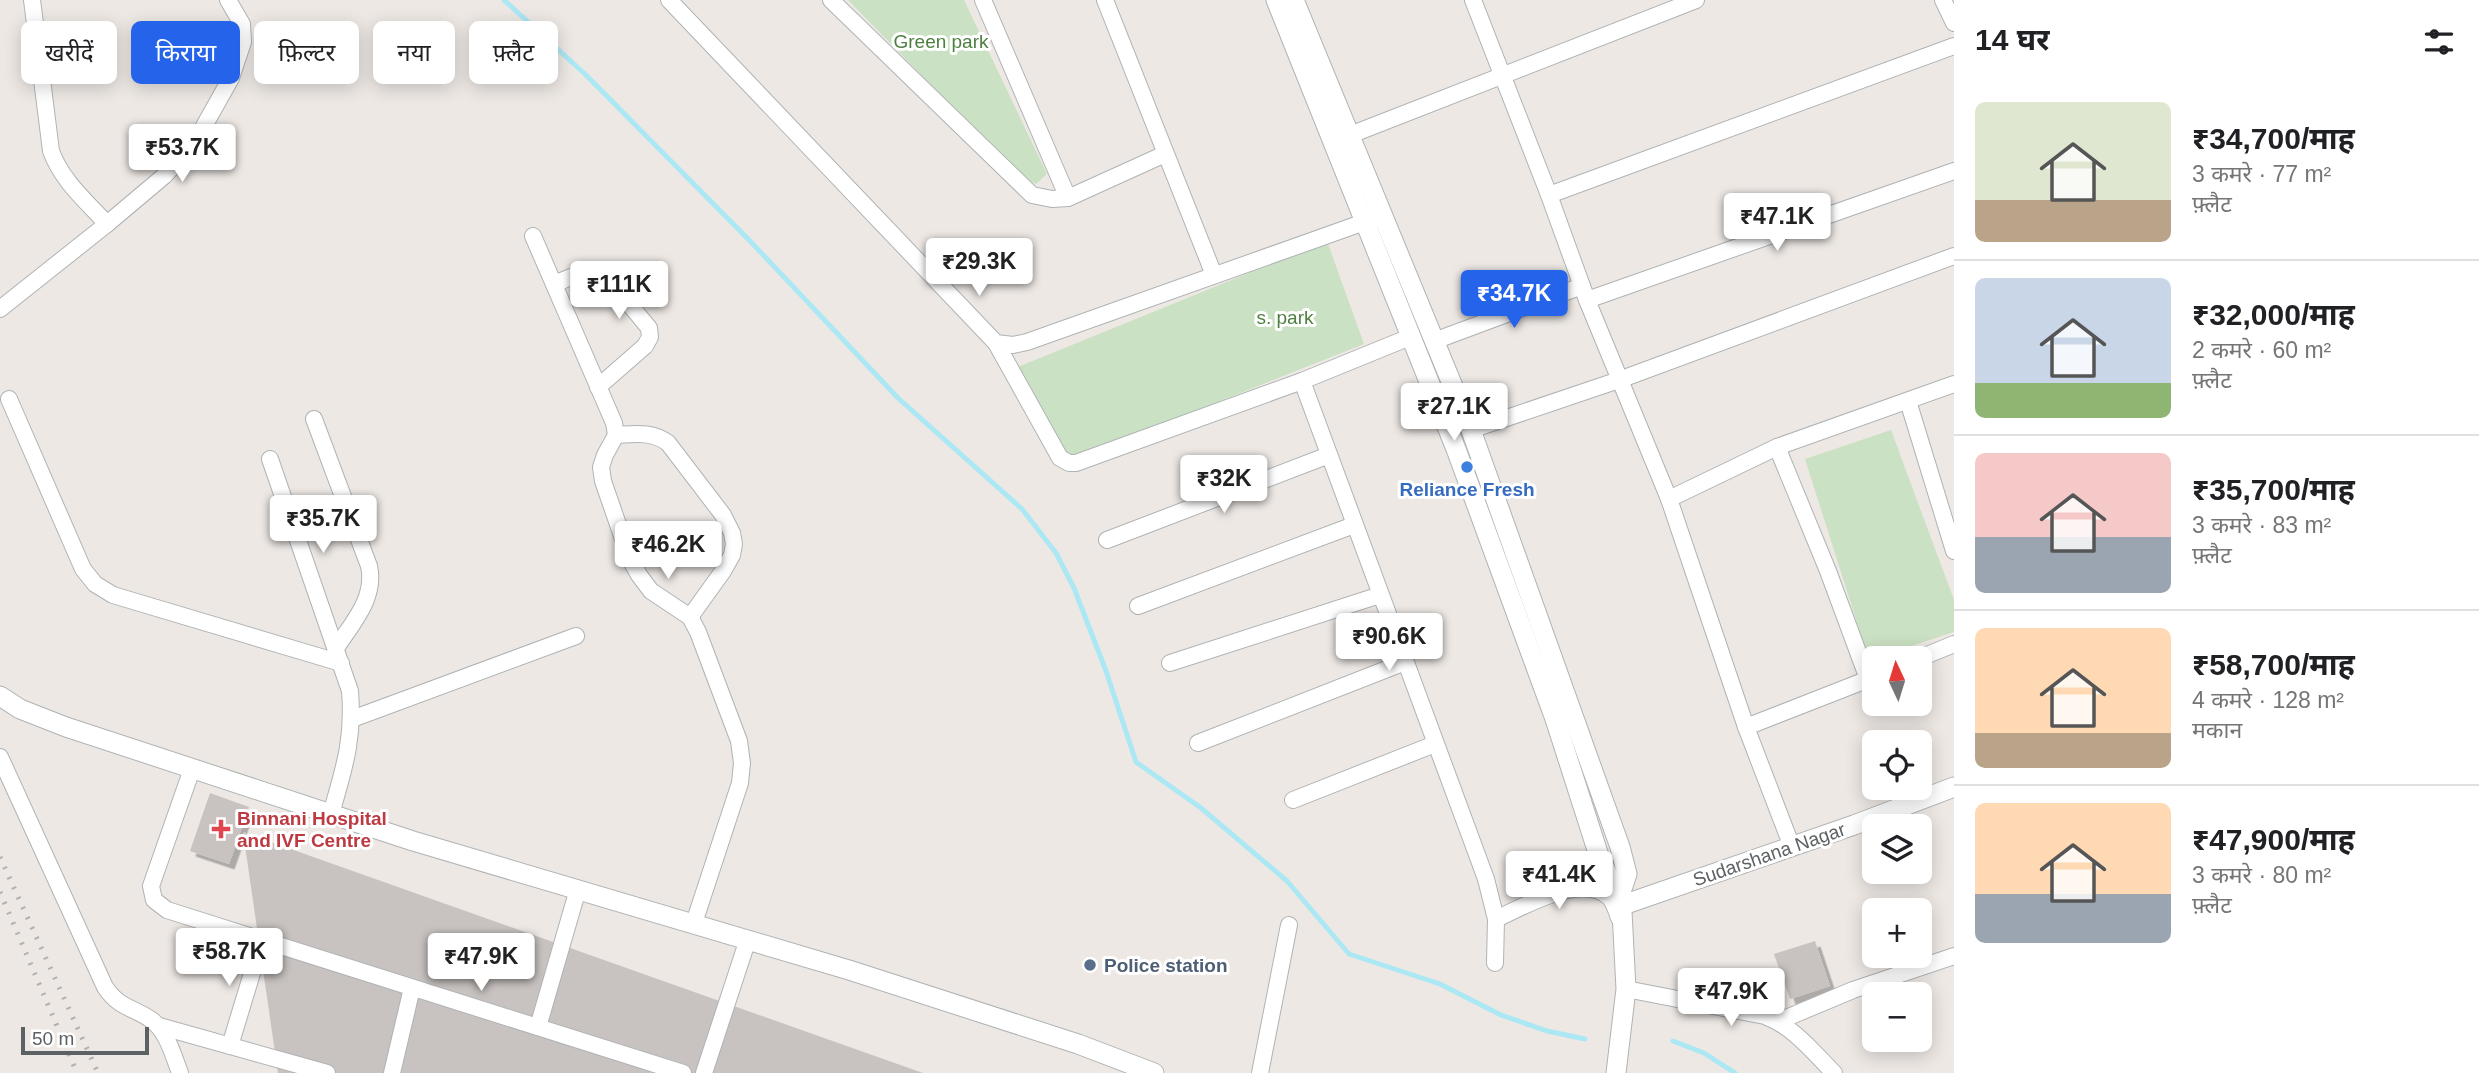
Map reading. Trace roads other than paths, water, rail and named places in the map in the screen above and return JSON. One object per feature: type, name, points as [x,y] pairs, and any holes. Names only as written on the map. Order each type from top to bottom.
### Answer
[{"type":"street","points":[[32,0],[51,151],[67,181],[107,224]]},
{"type":"street","points":[[0,309],[164,176],[185,153],[231,78],[243,42],[242,24],[228,0]]},
{"type":"street","points":[[669,0],[996,343],[1060,458],[1069,463],[1076,463],[1302,381],[1410,337]]},
{"type":"street","points":[[831,0],[1032,195],[1052,200],[1068,198],[1165,154]]},
{"type":"street","points":[[984,0],[1068,198]]},
{"type":"street","points":[[1105,0],[1214,275]]},
{"type":"street","points":[[1276,0],[1373,219],[1434,341],[1471,430],[1620,847],[1627,874],[1622,899],[1626,989],[1616,1073]]},
{"type":"street","points":[[1294,0],[1350,135],[1410,337],[1456,449],[1555,719],[1599,856],[1622,899]]},
{"type":"street","points":[[1473,0],[1584,293],[1669,499],[1746,727],[1791,847]]},
{"type":"street","points":[[1350,135],[1696,0]]},
{"type":"street","points":[[1943,0],[1953,19]]},
{"type":"street","points":[[1549,195],[1954,46]]},
{"type":"street","points":[[1434,341],[1954,171]]},
{"type":"street","points":[[996,343],[1013,345],[1027,342],[1373,219]]},
{"type":"street","points":[[533,236],[614,423],[616,435],[601,467],[603,481],[630,559],[651,591],[691,617],[739,741],[742,763],[740,783],[695,923]]},
{"type":"street","points":[[1471,430],[1619,380],[1954,256]]},
{"type":"street","points":[[554,284],[586,272],[598,271],[607,277],[649,328],[650,337],[645,346],[598,387]]},
{"type":"street","points":[[1302,381],[1486,879],[1496,919],[1494,963]]},
{"type":"street","points":[[1669,499],[1777,447],[1954,384]]},
{"type":"street","points":[[9,400],[83,569],[95,584],[113,595],[339,655]]},
{"type":"street","points":[[1908,401],[1954,551]]},
{"type":"street","points":[[314,419],[369,566],[372,581],[367,598],[339,655]]},
{"type":"street","points":[[616,435],[643,433],[660,437],[668,443],[723,515],[732,533],[732,555],[691,617]]},
{"type":"street","points":[[1777,447],[1862,656]]},
{"type":"street","points":[[1107,540],[1329,455]]},
{"type":"street","points":[[270,459],[350,691],[350,744],[331,814]]},
{"type":"street","points":[[1138,606],[1354,525]]},
{"type":"street","points":[[1170,663],[1380,595]]},
{"type":"street","points":[[352,719],[576,636]]},
{"type":"street","points":[[1932,653],[1954,644]]},
{"type":"street","points":[[1198,743],[1405,662]]},
{"type":"street","points":[[1746,727],[1862,682]]},
{"type":"street","points":[[0,696],[43,719],[192,769],[413,841],[748,939],[1123,1066],[1154,1073]]},
{"type":"street","points":[[1293,800],[1435,744]]},
{"type":"street","points":[[0,757],[105,987],[120,1005],[151,1019],[159,1026],[180,1073]]},
{"type":"street","points":[[192,769],[151,886],[154,900],[167,910],[683,1073]]},
{"type":"street","name":"Sudarshana Nagar","points":[[1622,899],[1791,847],[1954,787]]},
{"type":"street","points":[[538,1027],[578,889]]},
{"type":"street","points":[[1496,919],[1554,893],[1590,889],[1611,899],[1623,925]]},
{"type":"street","points":[[1260,1073],[1289,925]]},
{"type":"street","points":[[704,1073],[748,939]]},
{"type":"street","points":[[230,1046],[262,940]]},
{"type":"street","points":[[1779,1021],[1853,990],[1954,956]]},
{"type":"street","points":[[392,1073],[412,988]]},
{"type":"street","points":[[1626,989],[1779,1021],[1834,1073]]},
{"type":"street","points":[[159,1026],[305,1070],[327,1073]]},
{"type":"waterway","points":[[504,0],[586,75],[751,242],[898,398],[1022,509],[1056,553],[1074,588],[1106,671],[1136,762],[1201,808],[1287,881],[1349,954],[1440,984],[1501,1015],[1547,1031],[1585,1039]]},
{"type":"waterway","points":[[1673,1041],[1704,1053],[1735,1073]]},
{"type":"railway","points":[[0,857],[98,1073]]},
{"type":"railway","points":[[0,892],[77,1073]]},
{"type":"place","name":"Reliance Fresh","points":[[1467,467]]},
{"type":"place","name":"Binnani Hospital and IVF Centre","points":[[221,829]]},
{"type":"place","name":"Police station","points":[[1090,965]]},
{"type":"park label","name":"Green park","points":[[941,41]]},
{"type":"park label","name":"s. park","points":[[1285,317]]}]
